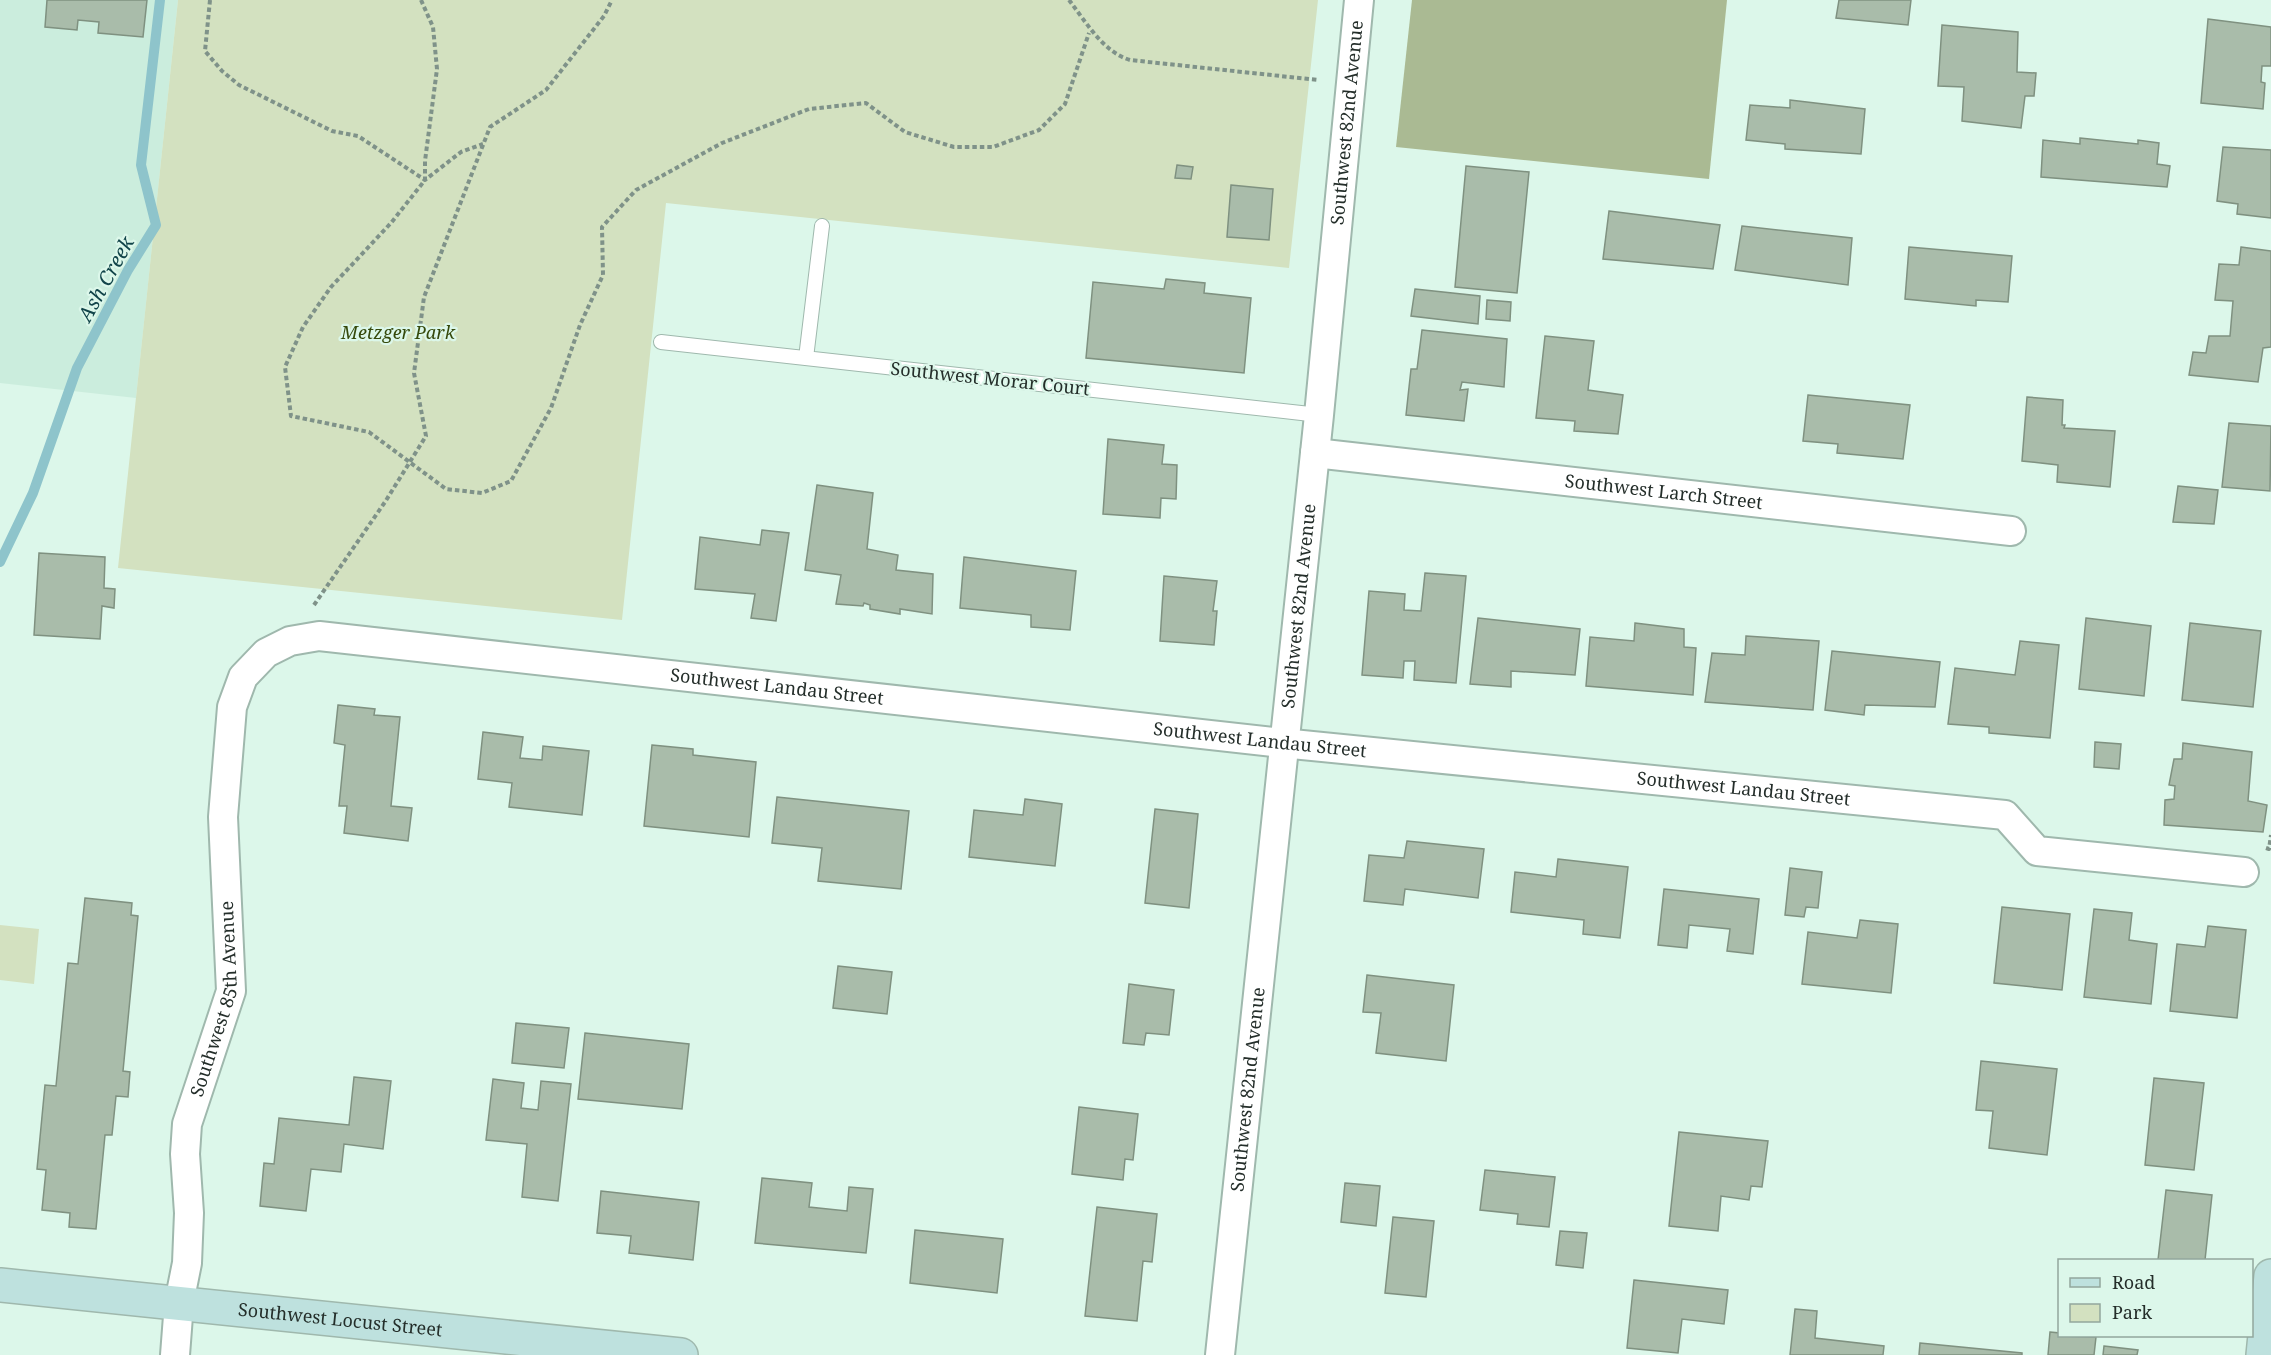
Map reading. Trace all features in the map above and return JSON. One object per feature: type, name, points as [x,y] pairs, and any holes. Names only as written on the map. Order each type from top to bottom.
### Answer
[{"type":"street","name":"Southwest 82nd Avenue","points":[[1220,1355],[1282,743],[1319,415],[1359,0]]},
{"type":"street","name":"Southwest Larch Street","points":[[1315,453],[2012,531]]},
{"type":"street","name":"Southwest Landau Street","points":[[278,647],[319,636],[1282,743],[2004,815],[2037,851],[2244,872]]},
{"type":"street","name":"Southwest 85th Avenue","points":[[175,1355],[179,1303],[187,1263],[189,1213],[187,1124],[231,991],[222,818],[232,707],[243,677],[278,647]]},
{"type":"street","points":[[2263,1355],[2271,1276]]},
{"type":"street","name":"Southwest Locust Street","points":[[0,1285],[681,1355]]},
{"type":"lane","points":[[806,358],[822,226]]},
{"type":"lane","name":"Southwest Morar Court","points":[[661,342],[1319,415]]},
{"type":"path","points":[[210,0],[205,51],[222,71],[239,85],[323,127],[358,136],[425,180]]},
{"type":"path","points":[[421,0],[433,27],[437,69],[425,161],[425,180]]},
{"type":"path","points":[[278,647],[426,436],[414,373],[424,297],[490,127],[546,90],[604,16],[612,0]]},
{"type":"path","points":[[1070,0],[1108,47],[1118,56],[1130,60],[1351,84]]},
{"type":"path","points":[[484,144],[461,152],[425,180],[391,223],[331,287],[303,327],[285,368],[291,416],[336,428],[369,432],[446,489],[482,493],[511,481],[551,408],[580,326],[603,275],[602,227],[636,190],[722,142],[809,109],[866,103],[905,132],[954,147],[993,147],[1039,130],[1065,104],[1089,33]]},
{"type":"shaded area","points":[[0,0],[178,0],[136,398],[0,383]]},
{"type":"shaded area","points":[[1412,0],[1727,0],[1709,179],[1396,147]]},
{"type":"green space","name":"Metzger Park","points":[[178,0],[1318,0],[1289,268],[666,203],[622,620],[118,568]]},
{"type":"green space","points":[[0,925],[39,929],[34,984],[0,980]]},
{"type":"building","points":[[47,0],[147,0],[143,37],[98,33],[99,22],[78,20],[77,30],[45,27]]},
{"type":"building","points":[[1839,0],[1911,0],[1908,25],[1836,18]]},
{"type":"building","points":[[2208,19],[2271,27],[2271,66],[2262,66],[2261,82],[2265,83],[2263,109],[2201,103]]},
{"type":"building","points":[[1942,25],[2018,32],[2017,72],[2036,73],[2034,96],[2025,96],[2021,128],[1962,121],[1964,87],[1938,86]]},
{"type":"building","points":[[1790,100],[1865,109],[1861,154],[1785,149],[1785,144],[1746,140],[1750,105],[1790,108]]},
{"type":"building","points":[[2080,138],[2138,144],[2138,140],[2159,143],[2157,164],[2170,166],[2167,187],[2041,177],[2043,140],[2080,144]]},
{"type":"building","points":[[2223,147],[2271,150],[2271,218],[2237,214],[2238,204],[2217,201]]},
{"type":"building","points":[[1177,165],[1193,167],[1191,179],[1175,178]]},
{"type":"building","points":[[1466,166],[1529,172],[1517,293],[1455,287]]},
{"type":"building","points":[[1231,185],[1273,189],[1269,240],[1227,237]]},
{"type":"building","points":[[1609,211],[1720,225],[1713,269],[1603,259]]},
{"type":"building","points":[[1742,226],[1852,238],[1848,285],[1735,270]]},
{"type":"building","points":[[1909,247],[2012,256],[2008,302],[1976,300],[1976,306],[1905,299]]},
{"type":"building","points":[[2241,247],[2271,251],[2271,347],[2263,348],[2258,382],[2189,375],[2193,352],[2206,353],[2209,336],[2230,336],[2233,301],[2215,300],[2219,264],[2239,265]]},
{"type":"building","points":[[1166,279],[1205,283],[1204,293],[1251,298],[1244,373],[1086,358],[1093,282],[1164,289]]},
{"type":"building","points":[[1415,289],[1480,296],[1478,324],[1411,316]]},
{"type":"building","points":[[1487,300],[1511,302],[1510,321],[1486,319]]},
{"type":"building","points":[[1422,330],[1507,339],[1504,387],[1462,382],[1460,390],[1468,389],[1464,421],[1406,415],[1411,369],[1417,369]]},
{"type":"building","points":[[1545,336],[1594,341],[1588,390],[1623,395],[1618,434],[1574,431],[1575,421],[1536,418]]},
{"type":"building","points":[[1808,395],[1910,405],[1903,459],[1837,453],[1838,444],[1803,441]]},
{"type":"building","points":[[2027,397],[2063,400],[2062,425],[2065,425],[2064,428],[2115,431],[2110,487],[2057,482],[2058,465],[2022,461]]},
{"type":"building","points":[[2229,423],[2271,426],[2270,491],[2222,487]]},
{"type":"building","points":[[1108,439],[1164,445],[1162,464],[1177,465],[1176,499],[1161,498],[1160,518],[1103,514]]},
{"type":"building","points":[[817,485],[873,493],[867,549],[898,555],[896,570],[933,574],[932,614],[900,609],[900,614],[870,609],[870,605],[864,603],[863,606],[836,604],[841,575],[805,570]]},
{"type":"building","points":[[2178,486],[2218,490],[2214,524],[2173,522]]},
{"type":"building","points":[[762,530],[789,533],[776,621],[751,618],[755,594],[695,589],[700,537],[760,545]]},
{"type":"building","points":[[39,553],[105,557],[104,588],[115,589],[114,608],[102,606],[100,639],[34,635]]},
{"type":"building","points":[[964,557],[1076,571],[1070,630],[1031,627],[1031,615],[960,608]]},
{"type":"building","points":[[1425,573],[1466,576],[1456,683],[1414,680],[1415,661],[1404,661],[1403,678],[1362,675],[1369,591],[1405,594],[1404,610],[1421,611]]},
{"type":"building","points":[[1164,576],[1217,581],[1213,611],[1217,611],[1214,645],[1160,641]]},
{"type":"building","points":[[1478,618],[1580,629],[1575,675],[1511,671],[1511,687],[1470,684]]},
{"type":"building","points":[[2086,618],[2151,626],[2144,696],[2079,689]]},
{"type":"building","points":[[1635,623],[1684,629],[1684,647],[1696,648],[1693,695],[1586,686],[1590,637],[1634,641]]},
{"type":"building","points":[[2190,623],[2261,631],[2253,707],[2182,700]]},
{"type":"building","points":[[1746,636],[1819,641],[1813,710],[1705,702],[1712,653],[1745,655]]},
{"type":"building","points":[[2020,641],[2059,645],[2050,738],[1989,733],[1989,727],[1948,724],[1955,668],[2015,675]]},
{"type":"building","points":[[1832,651],[1940,662],[1935,707],[1865,705],[1864,715],[1825,710]]},
{"type":"building","points":[[338,705],[375,709],[374,715],[400,717],[391,806],[412,808],[408,841],[344,833],[347,806],[339,806],[345,745],[334,743]]},
{"type":"building","points":[[483,732],[523,737],[520,758],[542,760],[543,746],[589,751],[582,815],[509,807],[512,783],[478,779]]},
{"type":"building","points":[[2095,742],[2121,744],[2119,769],[2094,767]]},
{"type":"building","points":[[2183,743],[2252,752],[2248,801],[2267,805],[2263,832],[2164,825],[2165,800],[2174,799],[2175,786],[2169,785],[2174,759],[2182,759]]},
{"type":"building","points":[[652,745],[693,749],[693,755],[756,762],[749,837],[644,826]]},
{"type":"building","points":[[777,797],[909,811],[901,889],[818,881],[822,848],[772,843]]},
{"type":"building","points":[[1025,799],[1062,804],[1055,866],[969,857],[974,810],[1023,815]]},
{"type":"building","points":[[1155,809],[1198,814],[1189,908],[1145,903]]},
{"type":"building","points":[[1407,841],[1484,849],[1478,898],[1405,889],[1403,905],[1364,901],[1369,855],[1404,858]]},
{"type":"building","points":[[1558,859],[1628,867],[1620,938],[1583,934],[1584,920],[1511,912],[1515,872],[1556,877]]},
{"type":"building","points":[[1790,868],[1822,872],[1818,908],[1806,907],[1804,917],[1785,915]]},
{"type":"building","points":[[1664,889],[1759,899],[1753,954],[1727,951],[1730,929],[1689,925],[1687,948],[1658,945]]},
{"type":"building","points":[[85,898],[132,903],[131,915],[138,916],[123,1071],[130,1072],[128,1097],[116,1096],[112,1135],[105,1135],[96,1229],[69,1227],[70,1213],[42,1210],[46,1170],[37,1169],[45,1085],[56,1086],[68,963],[78,964]]},
{"type":"building","points":[[2002,907],[2070,914],[2062,990],[1994,983]]},
{"type":"building","points":[[2094,909],[2132,913],[2129,940],[2157,944],[2151,1004],[2084,997]]},
{"type":"building","points":[[1860,920],[1898,924],[1891,993],[1802,984],[1808,932],[1857,938]]},
{"type":"building","points":[[2208,926],[2246,930],[2237,1018],[2170,1011],[2177,944],[2205,947]]},
{"type":"building","points":[[838,966],[892,972],[887,1014],[833,1008]]},
{"type":"building","points":[[1367,975],[1454,985],[1446,1061],[1376,1053],[1381,1013],[1363,1012]]},
{"type":"building","points":[[1129,984],[1174,990],[1169,1035],[1146,1033],[1144,1045],[1123,1043]]},
{"type":"building","points":[[516,1023],[569,1028],[564,1068],[512,1063]]},
{"type":"building","points":[[585,1033],[689,1044],[682,1109],[578,1099]]},
{"type":"building","points":[[1981,1061],[2057,1069],[2047,1155],[1989,1148],[1993,1111],[1976,1110]]},
{"type":"building","points":[[354,1077],[391,1081],[383,1149],[344,1144],[341,1172],[311,1169],[306,1211],[260,1206],[264,1163],[274,1164],[279,1118],[349,1125]]},
{"type":"building","points":[[2154,1078],[2204,1083],[2194,1170],[2145,1165]]},
{"type":"building","points":[[493,1079],[524,1083],[521,1108],[538,1110],[541,1081],[571,1084],[558,1201],[522,1197],[527,1144],[486,1140]]},
{"type":"building","points":[[1079,1107],[1138,1114],[1133,1160],[1125,1159],[1123,1180],[1072,1174]]},
{"type":"building","points":[[1679,1132],[1768,1141],[1762,1187],[1751,1186],[1749,1200],[1721,1196],[1718,1231],[1669,1226]]},
{"type":"building","points":[[1485,1170],[1555,1177],[1549,1227],[1517,1224],[1518,1214],[1480,1210]]},
{"type":"building","points":[[762,1178],[812,1183],[809,1207],[847,1211],[849,1187],[873,1189],[866,1253],[755,1243]]},
{"type":"building","points":[[1345,1183],[1380,1186],[1376,1226],[1341,1222]]},
{"type":"building","points":[[2166,1190],[2212,1195],[2205,1259],[2158,1259]]},
{"type":"building","points":[[601,1191],[699,1202],[693,1260],[629,1253],[631,1236],[597,1233]]},
{"type":"building","points":[[1097,1207],[1157,1214],[1152,1262],[1143,1261],[1137,1321],[1085,1316]]},
{"type":"building","points":[[1393,1217],[1434,1221],[1426,1297],[1385,1293]]},
{"type":"building","points":[[915,1230],[1003,1239],[997,1293],[910,1283]]},
{"type":"building","points":[[1560,1231],[1587,1233],[1583,1268],[1556,1265]]},
{"type":"building","points":[[1634,1280],[1728,1290],[1724,1324],[1682,1319],[1678,1353],[1627,1348]]},
{"type":"building","points":[[1795,1309],[1817,1311],[1815,1338],[1884,1346],[1883,1355],[1790,1355]]},
{"type":"building","points":[[2050,1332],[2058,1333],[2058,1337],[2096,1337],[2094,1355],[2048,1355]]},
{"type":"building","points":[[1920,1343],[2022,1353],[2022,1355],[1919,1355]]},
{"type":"building","points":[[2104,1346],[2138,1350],[2137,1355],[2103,1355]]},
{"type":"waterway","name":"Ash Creek","points":[[0,562],[33,493],[77,368],[128,270],[156,225],[141,165],[160,0]]}]
